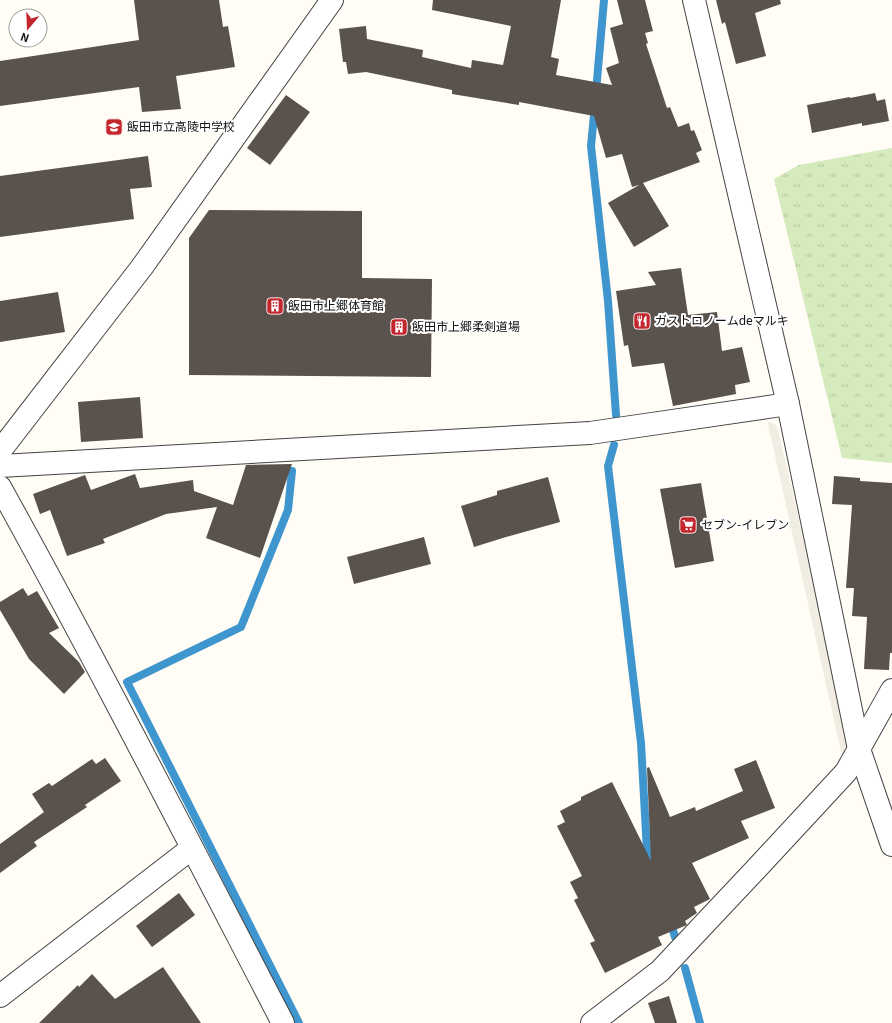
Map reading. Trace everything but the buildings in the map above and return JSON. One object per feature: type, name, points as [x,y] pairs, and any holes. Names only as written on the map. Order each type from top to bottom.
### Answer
[{"type":"street","points":[[0,451],[142,267],[332,0]]},
{"type":"street","points":[[694,0],[788,404],[859,749],[892,845]]},
{"type":"street","points":[[0,466],[590,433],[788,404]]},
{"type":"street","points":[[0,487],[122,713],[283,1023]]},
{"type":"street","points":[[592,1023],[660,971],[846,772],[892,690]]},
{"type":"street","points":[[0,996],[192,848]]},
{"type":"green space","points":[[892,148],[892,463],[842,458],[774,179],[799,165]]},
{"type":"shaded area","points":[[767,420],[777,426],[814,584],[847,743],[842,756]]},
{"type":"waterway","points":[[596,92],[604,0]]},
{"type":"waterway","points":[[595,105],[591,146],[608,301],[616,415]]},
{"type":"waterway","points":[[614,445],[608,466],[641,743],[647,851],[651,864]]},
{"type":"waterway","points":[[292,471],[288,510],[241,627],[127,682],[299,1023]]},
{"type":"waterway","points":[[670,920],[675,937]]},
{"type":"waterway","points":[[685,968],[700,1023]]},
{"type":"place","name":"飯田市立高陵中学校","points":[[114,127]]},
{"type":"place","name":"飯田市上郷体育館","points":[[275,306]]},
{"type":"place","name":"ガストロノームdeマルキ","points":[[642,321]]},
{"type":"place","name":"飯田市上郷柔剣道場","points":[[399,327]]},
{"type":"place","name":"セブン-イレブン","points":[[688,525]]}]
